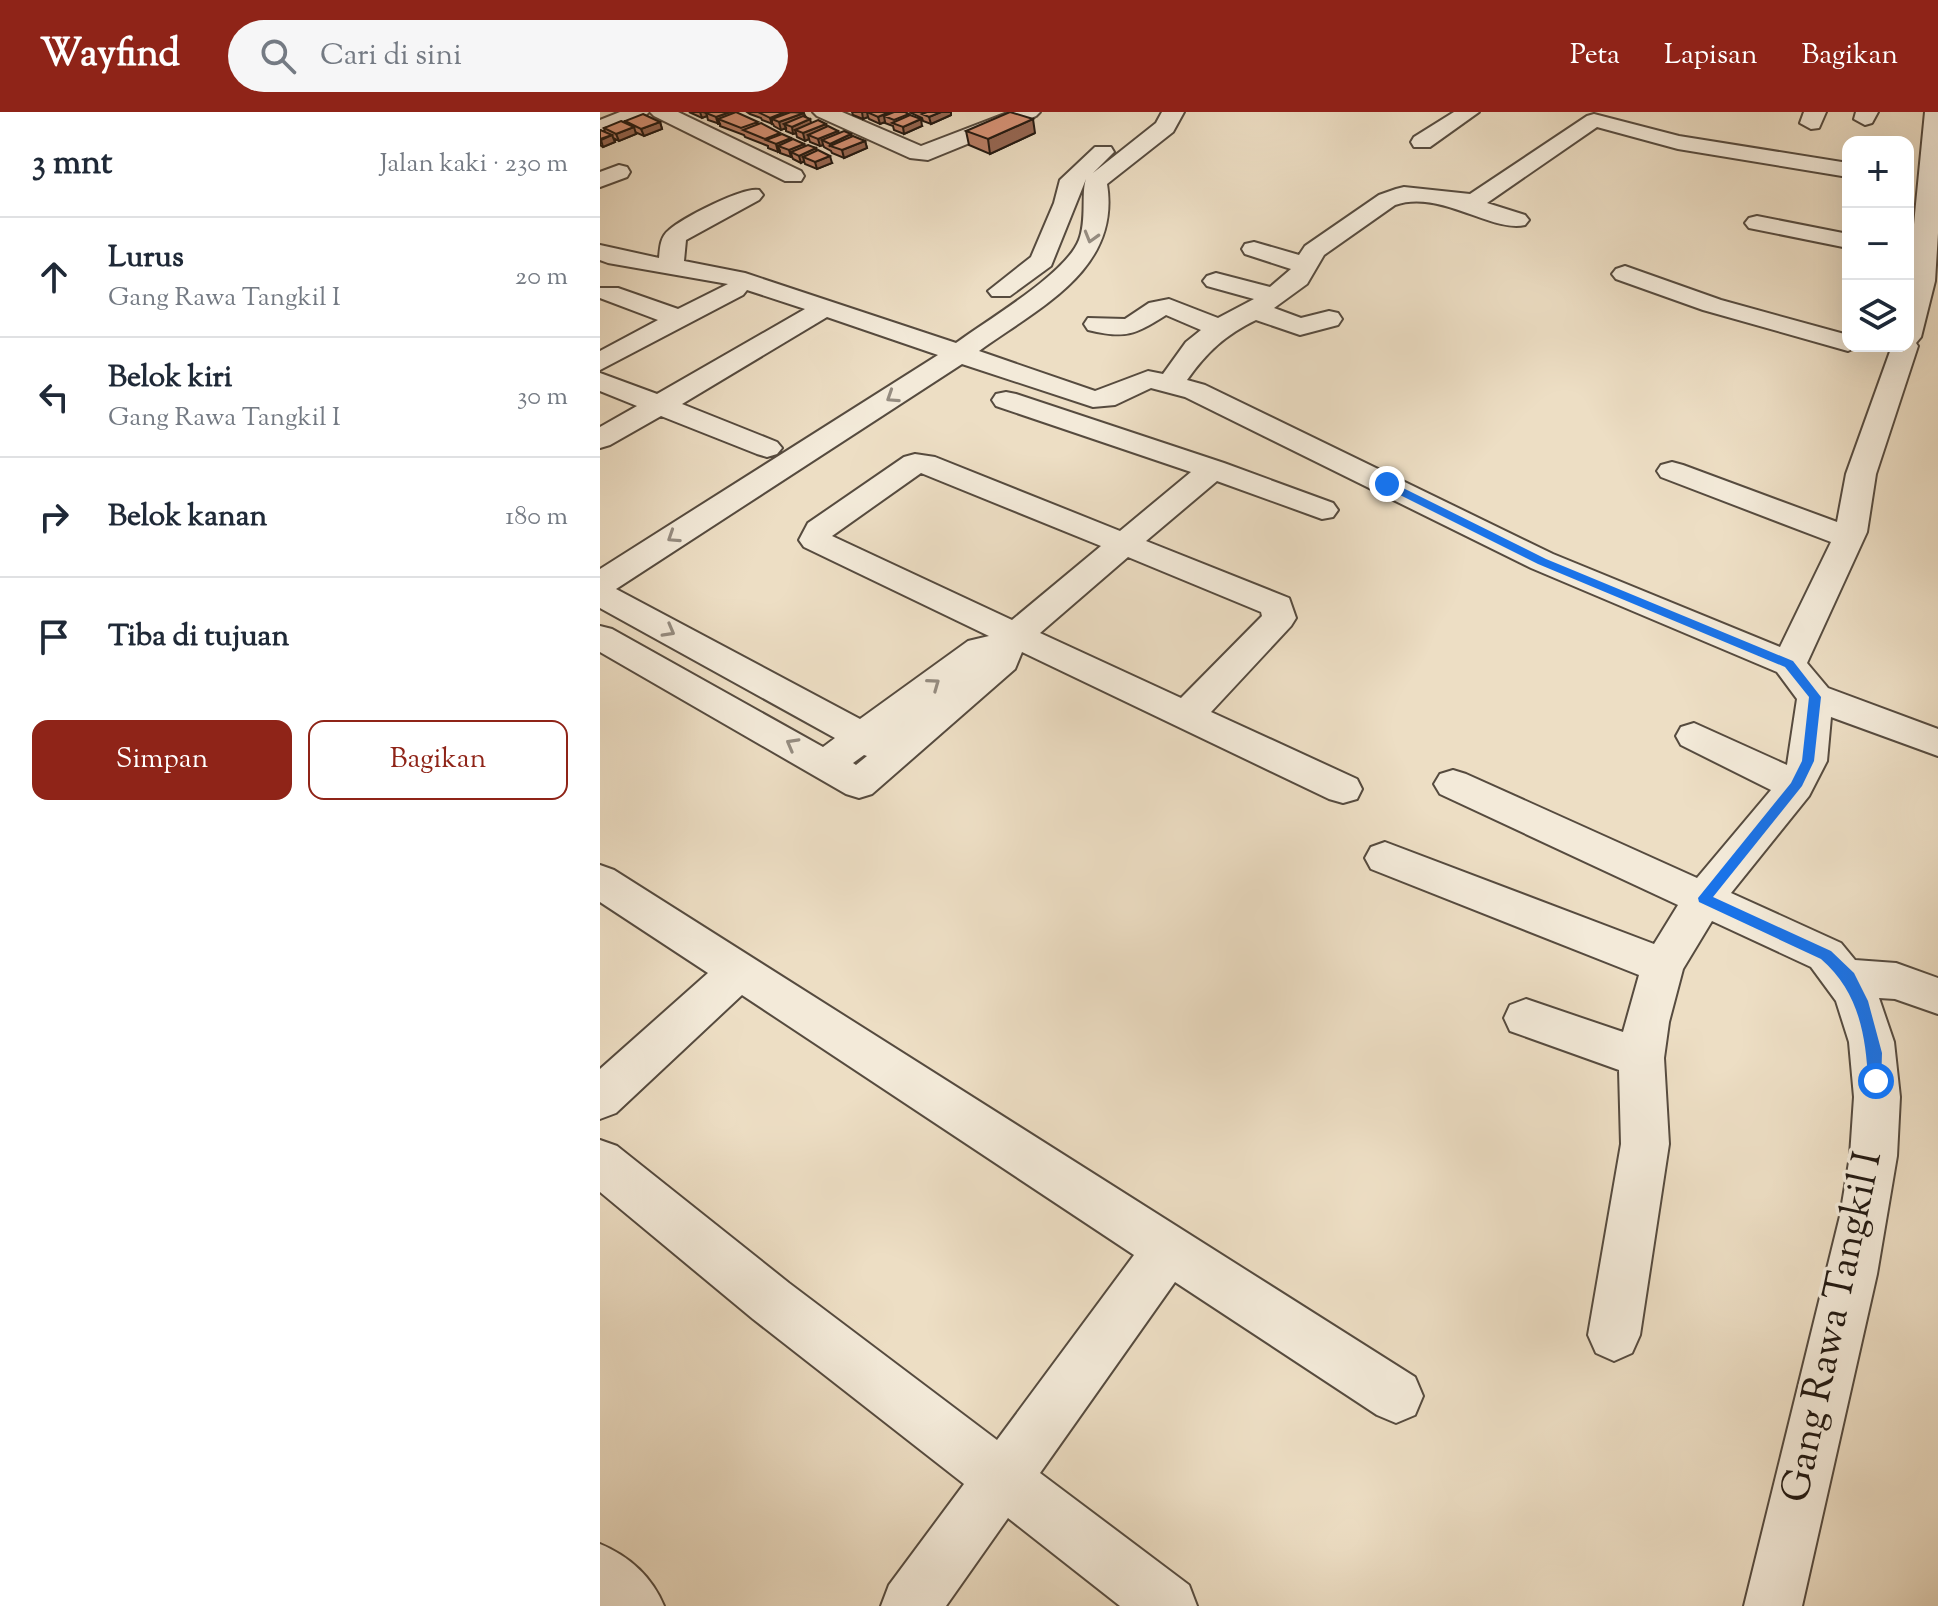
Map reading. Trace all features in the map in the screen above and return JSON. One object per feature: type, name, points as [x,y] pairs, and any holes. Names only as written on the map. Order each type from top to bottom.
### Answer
[{"type":"street","points":[[600,128],[638,112]]},
{"type":"street","points":[[661,112],[793,176]]},
{"type":"street","points":[[824,112],[918,153],[928,153],[1010,115]]},
{"type":"street","points":[[986,302],[1042,261],[1066,203],[1083,181],[1150,112]]},
{"type":"street","points":[[1083,181],[1165,127],[1173,112]]},
{"type":"street","points":[[1422,142],[1468,112]]},
{"type":"street","points":[[1567,112],[1678,142],[1842,169]]},
{"type":"street","points":[[1914,324],[1930,283],[1916,253],[1929,228],[1919,179],[1936,112]]},
{"type":"street","points":[[1460,202],[1474,201],[1594,120]]},
{"type":"street","points":[[600,584],[953,341],[1079,264],[1093,237],[1098,201],[1083,181]]},
{"type":"street","points":[[1170,384],[1196,348],[1219,328],[1264,303],[1298,279],[1314,251],[1387,200],[1404,194],[1460,202],[1517,220]]},
{"type":"street","points":[[671,265],[672,243],[677,235],[751,195]]},
{"type":"street","points":[[1757,223],[1842,240]]},
{"type":"street","points":[[1254,249],[1306,265]]},
{"type":"street","points":[[600,252],[621,261],[671,265],[733,277],[924,343],[953,341],[1093,399],[1105,399],[1148,379],[1195,391],[1542,561],[1938,743]]},
{"type":"street","points":[[1625,274],[1712,305],[1842,341]]},
{"type":"street","points":[[1216,281],[1264,303],[1300,327],[1329,319]]},
{"type":"street","points":[[600,362],[734,290]]},
{"type":"street","points":[[609,293],[680,319]]},
{"type":"street","points":[[1130,327],[1158,309],[1169,307],[1219,328]]},
{"type":"street","points":[[600,439],[816,314]]},
{"type":"street","points":[[1097,324],[1130,327],[1196,348]]},
{"type":"street","points":[[897,361],[924,343]]},
{"type":"street","points":[[1614,1335],[1645,1144],[1641,1058],[1647,1022],[1663,966],[1704,898],[1796,786],[1808,761],[1802,680],[1832,578],[1848,537],[1861,474],[1903,352]]},
{"type":"street","points":[[600,381],[767,448]]},
{"type":"street","points":[[1006,400],[1213,469],[1322,510]]},
{"type":"street","points":[[600,555],[832,404]]},
{"type":"street","points":[[1186,715],[1279,618],[1280,609],[924,463],[915,463],[819,530],[815,540],[1008,640],[1186,715],[1343,789]]},
{"type":"street","points":[[600,637],[859,784],[903,732],[1003,661],[1008,640],[1213,469]]},
{"type":"street","points":[[1672,471],[1848,537]]},
{"type":"street","points":[[600,594],[862,737]]},
{"type":"street","points":[[826,764],[862,737],[903,732]]},
{"type":"street","points":[[1694,736],[1796,786]]},
{"type":"street","name":"Gang Rawa Tangkil I","points":[[1453,784],[1872,978],[1861,1001],[1874,1053],[1875,1138],[1865,1214],[1773,1606]]},
{"type":"street","points":[[1385,858],[1663,966]]},
{"type":"street","points":[[600,881],[1396,1396]]},
{"type":"street","points":[[600,1098],[738,972]]},
{"type":"street","points":[[1872,978],[1938,996]]},
{"type":"street","points":[[1526,1018],[1641,1058]]},
{"type":"street","points":[[600,1162],[1001,1480],[1168,1606]]},
{"type":"street","points":[[910,1606],[1168,1250]]},
{"type":"street","points":[[600,1573],[635,1606]]},
{"type":"building","points":[[730,112],[716,117],[706,113]]},
{"type":"building","points":[[736,112],[758,122],[741,128],[718,119]]},
{"type":"building","points":[[762,112],[785,112],[770,118]]},
{"type":"building","points":[[791,112],[804,113],[779,122],[772,119]]},
{"type":"building","points":[[867,112],[889,112],[878,117]]},
{"type":"building","points":[[894,112],[909,114],[894,120],[884,116]]},
{"type":"building","points":[[941,112],[929,117],[922,114]]},
{"type":"building","points":[[1010,112],[1033,119],[988,139],[966,131]]},
{"type":"building","points":[[643,114],[660,122],[641,129],[625,121]]},
{"type":"building","points":[[910,115],[921,119],[903,127],[892,123]]},
{"type":"building","points":[[803,116],[810,119],[792,127],[784,124]]},
{"type":"building","points":[[818,120],[826,124],[803,133],[795,130]]},
{"type":"building","points":[[621,121],[634,127],[616,134],[604,128]]},
{"type":"building","points":[[761,123],[780,133],[765,139],[743,130]]},
{"type":"building","points":[[828,126],[838,131],[818,139],[808,135]]},
{"type":"building","points":[[600,130],[612,135],[600,139]]},
{"type":"building","points":[[844,131],[851,134],[830,144],[822,140]]},
{"type":"building","points":[[782,134],[791,138],[776,144],[766,140]]},
{"type":"building","points":[[853,136],[865,141],[842,150],[830,146]]},
{"type":"building","points":[[793,139],[804,144],[789,150],[778,146]]},
{"type":"building","points":[[808,145],[816,148],[799,156],[791,152]]},
{"type":"building","points":[[818,150],[830,156],[815,162],[803,157]]},
{"type":"route","points":[[1387,484],[1542,561],[1789,664],[1815,697],[1808,761],[1796,786],[1704,898],[1826,955],[1837,965],[1849,978],[1861,1001],[1869,1025],[1876,1081]]}]
